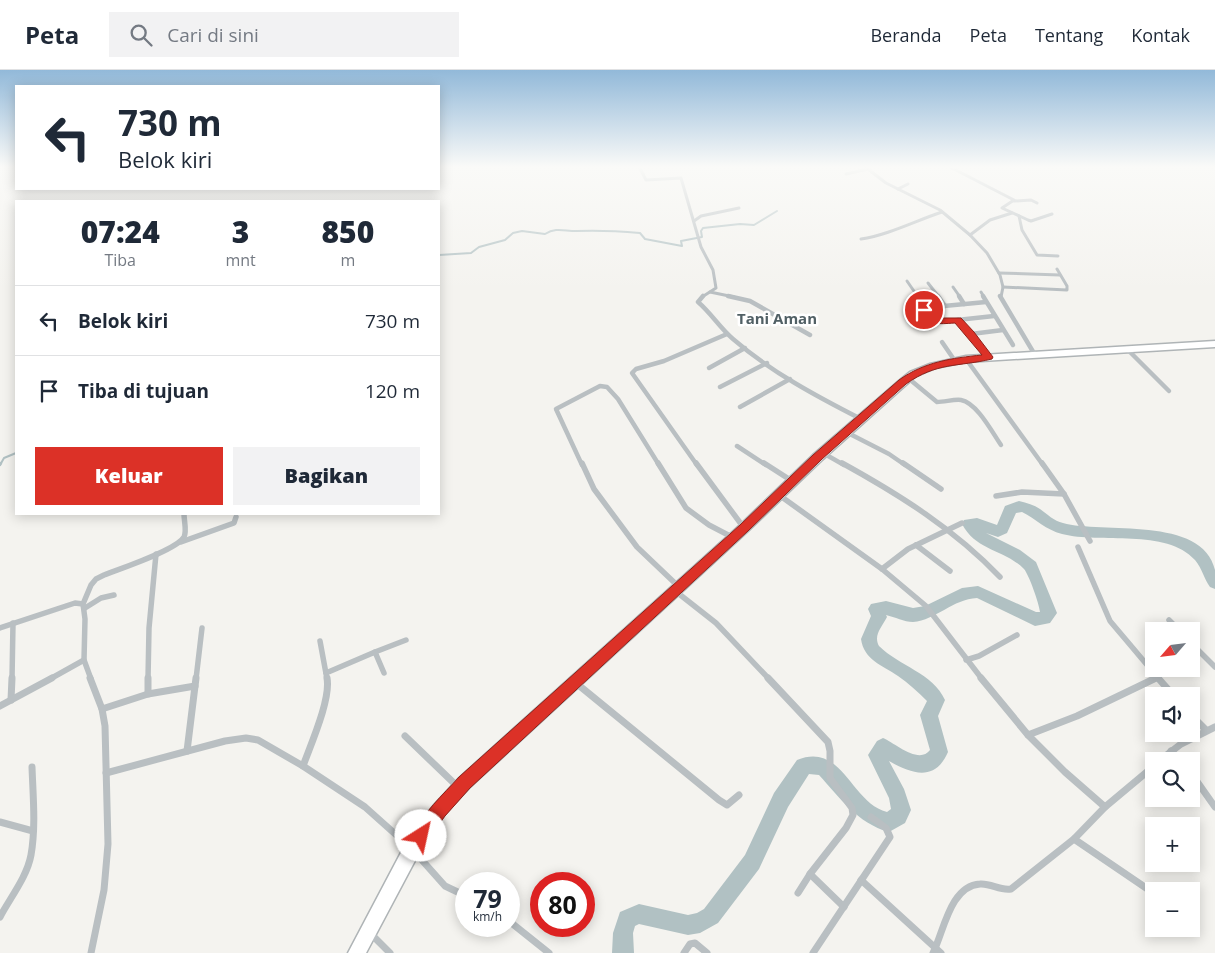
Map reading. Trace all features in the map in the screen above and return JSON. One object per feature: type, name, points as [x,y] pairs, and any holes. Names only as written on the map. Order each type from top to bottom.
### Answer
[{"type":"highway","points":[[357,953],[412,849],[439,810],[459,788],[676,588],[744,528],[823,452],[908,378],[933,366],[988,357],[1215,344]]},
{"type":"street","points":[[690,207],[701,247],[710,261],[716,288],[698,301],[712,314],[727,334],[745,348],[790,379],[861,419]]},
{"type":"street","points":[[933,207],[942,212],[970,235],[988,253],[999,273],[1003,287],[1000,296],[1004,305],[1035,355]]},
{"type":"street","points":[[1001,207],[1031,221],[1052,214]]},
{"type":"street","points":[[694,221],[700,216],[739,208]]},
{"type":"street","points":[[861,239],[880,236],[890,230],[942,212]]},
{"type":"street","points":[[970,235],[990,220],[1012,213]]},
{"type":"street","points":[[1019,216],[1021,226],[1037,255],[1058,256]]},
{"type":"street","points":[[1003,287],[1066,290],[1068,288],[1057,269]]},
{"type":"street","points":[[999,273],[1060,275]]},
{"type":"street","points":[[907,281],[923,308],[930,318],[934,320],[958,320],[994,316]]},
{"type":"street","points":[[928,283],[945,306]]},
{"type":"street","points":[[954,287],[964,304]]},
{"type":"street","points":[[710,292],[754,303],[810,335]]},
{"type":"street","points":[[981,292],[1013,345]]},
{"type":"street","points":[[923,308],[986,302]]},
{"type":"street","points":[[958,320],[988,357]]},
{"type":"street","points":[[971,334],[1003,330]]},
{"type":"street","points":[[727,334],[664,361],[636,369],[632,374],[683,447],[744,528]]},
{"type":"street","points":[[942,342],[961,360],[1064,494],[1090,541]]},
{"type":"street","points":[[709,368],[745,348]]},
{"type":"street","points":[[1127,349],[1169,391]]},
{"type":"street","points":[[720,387],[766,363]]},
{"type":"street","points":[[908,378],[937,402],[961,400],[968,403],[974,408],[1001,445]]},
{"type":"street","points":[[740,407],[790,379]]},
{"type":"street","points":[[732,537],[710,525],[686,508],[618,399],[608,387],[600,386],[556,409],[594,489],[638,547],[676,588],[724,632],[828,742],[831,748],[828,773],[831,782],[852,808],[852,814],[846,828],[810,874],[798,893]]},
{"type":"street","points":[[846,432],[896,458],[940,489]]},
{"type":"street","points":[[737,446],[792,481]]},
{"type":"street","points":[[823,452],[869,478],[946,530],[982,558],[1000,577]]},
{"type":"street","points":[[996,496],[1022,492],[1064,494]]},
{"type":"street","points":[[779,494],[882,569],[926,606],[942,625],[966,660],[1028,735],[1065,772],[1105,807]]},
{"type":"street","points":[[181,542],[184,534],[184,515]]},
{"type":"street","points":[[91,953],[106,874],[108,844],[106,743],[102,709],[84,660],[84,606],[90,585],[96,579],[181,542],[226,527],[234,523],[236,517]]},
{"type":"street","points":[[882,569],[890,561],[916,545],[962,523]]},
{"type":"street","points":[[916,545],[950,571]]},
{"type":"street","points":[[1078,547],[1110,621],[1145,663]]},
{"type":"street","points":[[148,694],[149,628],[156,554]]},
{"type":"street","points":[[0,628],[75,602],[84,606],[101,598],[114,595]]},
{"type":"street","points":[[12,700],[13,623]]},
{"type":"street","points":[[187,751],[202,628]]},
{"type":"street","points":[[966,660],[979,656],[1017,634]]},
{"type":"street","points":[[326,673],[406,640]]},
{"type":"street","points":[[303,766],[320,717],[328,685],[320,641]]},
{"type":"street","points":[[375,652],[384,673]]},
{"type":"street","points":[[1200,652],[1215,666]]},
{"type":"street","points":[[0,706],[84,660]]},
{"type":"street","points":[[1028,735],[1082,715],[1117,695],[1155,678]]},
{"type":"street","points":[[575,682],[719,800],[727,805],[739,794]]},
{"type":"street","points":[[102,709],[148,694],[195,686]]},
{"type":"street","points":[[1200,724],[1206,730]]},
{"type":"street","points":[[1171,751],[1206,730],[1215,727]]},
{"type":"street","points":[[406,736],[459,788]]},
{"type":"street","points":[[106,773],[130,765],[235,739],[252,739],[275,748],[365,807],[412,849],[445,886],[455,891]]},
{"type":"street","points":[[1,913],[26,870],[33,847],[32,767]]},
{"type":"street","points":[[861,880],[937,951],[954,903],[966,890],[981,883],[1004,891],[1011,889],[1074,840],[1105,807],[1145,774]]},
{"type":"street","points":[[1200,786],[1215,807]]},
{"type":"street","points":[[813,953],[890,836],[886,828],[871,817]]},
{"type":"street","points":[[0,822],[32,831]]},
{"type":"street","points":[[1074,840],[1091,849],[1130,880],[1145,888]]},
{"type":"street","points":[[810,874],[844,907]]},
{"type":"street","points":[[520,930],[549,953]]},
{"type":"street","points":[[368,931],[390,953]]},
{"type":"street","points":[[684,953],[690,944],[695,943],[707,953]]},
{"type":"waterway","points":[[440,255],[471,253],[479,247],[505,240],[513,233],[522,231],[545,234],[560,230],[640,233],[645,239],[682,246],[681,241],[702,237],[701,231],[703,228],[740,224],[754,225],[777,211]]},
{"type":"waterway","points":[[1,463],[0,465],[4,458],[15,453]]},
{"type":"waterway","points":[[623,953],[623,933],[627,919],[639,914],[688,925],[700,923],[711,916],[752,862],[781,800],[803,766],[813,764],[824,767],[866,812],[877,819],[889,822],[898,816],[902,810],[900,803],[877,755],[883,747],[913,763],[927,764],[934,760],[939,752],[929,715],[937,700],[908,674],[881,658],[871,647],[869,635],[879,617],[876,609],[886,608],[903,614],[913,615],[930,610],[962,594],[978,592],[1035,619],[1044,618],[1049,613],[1031,566],[1015,554],[988,542],[973,531],[969,524],[983,525],[998,531],[1002,529],[1010,510],[1019,506],[1031,510],[1052,525],[1063,529],[1136,534],[1173,540],[1188,547],[1200,556],[1215,583]]},
{"type":"district","name":"Tani Aman","points":[[777,318]]},
{"type":"route","points":[[421,836],[439,810],[464,782],[636,626],[686,578],[744,528],[817,458],[903,382],[913,374],[933,366],[952,361],[988,357],[958,320],[937,321],[930,318],[924,310]]}]
